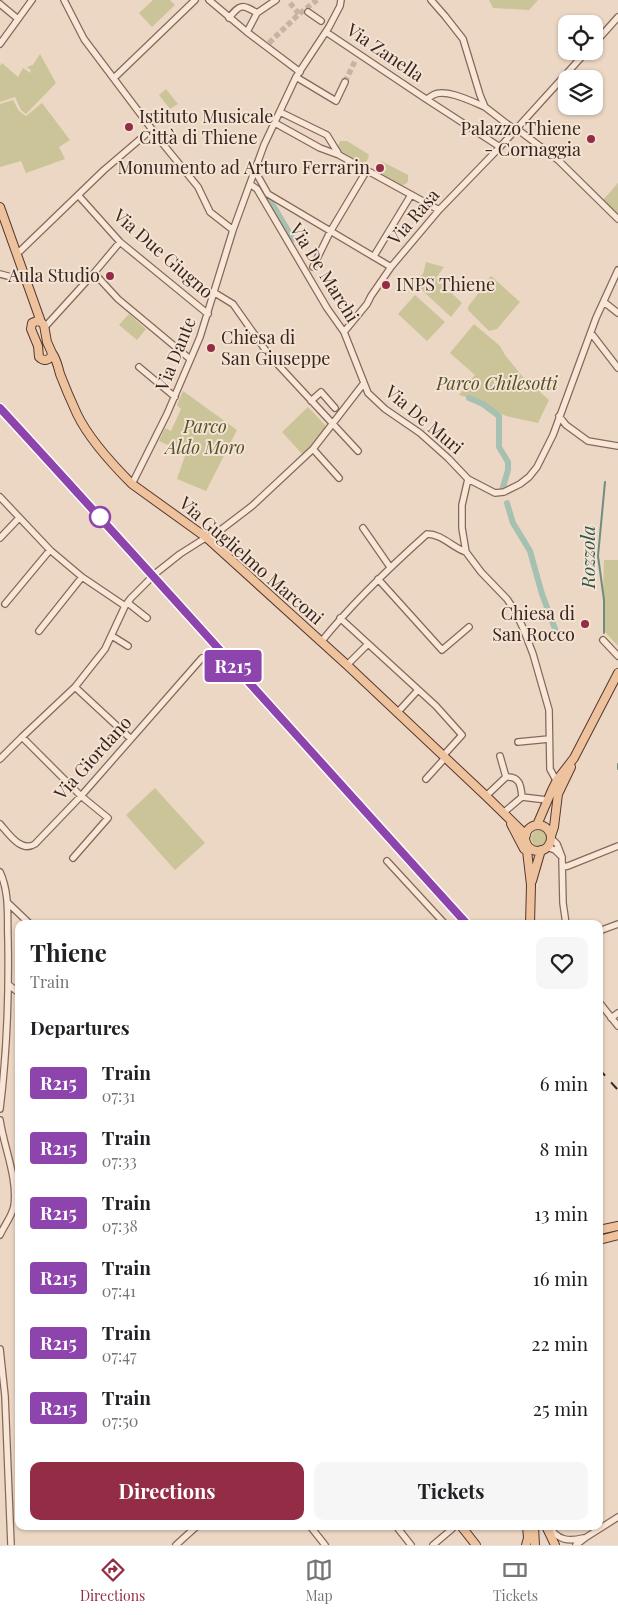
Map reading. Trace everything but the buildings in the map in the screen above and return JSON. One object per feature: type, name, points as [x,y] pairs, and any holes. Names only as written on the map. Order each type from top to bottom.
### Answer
[{"type":"main road","name":"Via Guglielmo Marconi","points":[[0,207],[43,324],[47,342],[57,361],[59,371],[81,422],[105,454],[132,484],[206,538],[397,712],[505,815],[526,838],[532,849],[544,848]]},
{"type":"main road","points":[[36,308],[31,329],[36,340],[38,355],[59,371]]},
{"type":"main road","points":[[32,324],[36,321],[43,324]]},
{"type":"main road","points":[[45,360],[50,358],[52,353]]},
{"type":"main road","points":[[551,837],[558,796],[574,758],[618,674]]},
{"type":"main road","points":[[526,838],[529,829],[535,826],[557,780],[574,758]]},
{"type":"main road","name":"Via Guglielmo Marconi","points":[[505,815],[526,826],[546,828],[551,837],[544,848],[531,885]]},
{"type":"main road","name":"Via Guglielmo Marconi","points":[[505,815],[520,840],[527,860]]},
{"type":"main road","name":"Via Guglielmo Marconi","points":[[526,838],[531,885],[530,920]]},
{"type":"main road","points":[[603,1229],[618,1226]]},
{"type":"main road","points":[[603,1239],[618,1235]]},
{"type":"main road","points":[[464,1530],[476,1545]]},
{"type":"main road","points":[[526,1545],[527,1530]]},
{"type":"main road","points":[[534,1530],[534,1545]]},
{"type":"main road","points":[[549,1530],[555,1545]]},
{"type":"street","points":[[0,44],[32,0]]},
{"type":"street","points":[[64,0],[84,39],[198,187],[210,212],[233,230]]},
{"type":"street","points":[[114,78],[195,0]]},
{"type":"street","points":[[209,0],[298,74],[336,100],[345,82]]},
{"type":"street","points":[[247,32],[257,13],[276,0]]},
{"type":"street","name":"Via Dante","points":[[132,484],[174,397],[200,337],[215,294],[233,230],[264,145],[298,74],[326,32],[340,6],[341,0]]},
{"type":"street","points":[[435,2],[463,39],[485,107]]},
{"type":"street","points":[[0,4],[18,19]]},
{"type":"street","points":[[229,18],[237,8],[242,6],[248,7],[257,13]]},
{"type":"street","points":[[308,12],[321,21]]},
{"type":"street","points":[[603,34],[618,17]]},
{"type":"street","name":"Via Zanella","points":[[326,32],[426,100],[500,147]]},
{"type":"street","name":"Via Rasa","points":[[344,332],[368,304],[371,296],[391,267],[438,210],[516,130],[579,60]]},
{"type":"street","name":"Via Zanella","points":[[426,100],[434,94],[445,93],[485,107],[558,160],[618,219]]},
{"type":"street","points":[[280,112],[327,135],[339,155]]},
{"type":"street","points":[[275,123],[320,148],[339,155],[438,210]]},
{"type":"street","points":[[17,254],[123,153],[152,129]]},
{"type":"street","points":[[324,148],[328,146],[329,139]]},
{"type":"street","points":[[312,267],[330,232],[367,170]]},
{"type":"street","points":[[255,171],[268,194],[391,267]]},
{"type":"street","name":"Via De Marchi","points":[[250,184],[257,189],[327,308],[344,332],[364,383]]},
{"type":"street","name":"Via Due Giugno","points":[[78,195],[120,242],[208,314]]},
{"type":"street","points":[[374,256],[411,195]]},
{"type":"street","points":[[43,324],[52,318],[120,242]]},
{"type":"street","name":"Via De Muri","points":[[364,383],[368,393],[385,409],[420,432],[468,479],[495,493],[504,492],[520,484],[537,467],[553,434],[596,318],[618,270]]},
{"type":"street","points":[[94,273],[118,299],[190,359]]},
{"type":"street","points":[[0,274],[27,280]]},
{"type":"street","points":[[215,294],[233,304],[268,355],[358,451]]},
{"type":"street","points":[[604,302],[618,313]]},
{"type":"street","points":[[591,333],[618,368]]},
{"type":"street","points":[[139,368],[174,397]]},
{"type":"street","points":[[0,760],[75,687],[105,649],[126,605],[156,573],[180,554],[214,535],[252,506],[314,449],[364,383]]},
{"type":"street","points":[[311,401],[321,392],[335,408]]},
{"type":"street","points":[[559,416],[566,425],[588,441],[618,446]]},
{"type":"street","points":[[314,449],[339,478]]},
{"type":"street","points":[[468,479],[462,505],[462,528],[466,552],[515,611],[533,654],[548,710],[550,769],[557,780],[558,796],[546,803],[522,798]]},
{"type":"street","points":[[0,497],[50,550],[82,577],[147,618]]},
{"type":"street","points":[[0,538],[20,518]]},
{"type":"street","points":[[363,528],[390,567]]},
{"type":"street","points":[[321,642],[340,618],[390,567],[430,534],[466,552]]},
{"type":"street","points":[[5,604],[50,550]]},
{"type":"street","points":[[39,631],[82,577]]},
{"type":"street","points":[[378,579],[442,650],[469,627]]},
{"type":"street","points":[[340,618],[436,706],[462,735],[426,779]]},
{"type":"street","points":[[112,636],[128,646]]},
{"type":"street","points":[[603,640],[618,656]]},
{"type":"street","points":[[347,666],[368,644]]},
{"type":"street","name":"Via Giordano","points":[[0,824],[22,846],[31,846],[81,796],[202,658]]},
{"type":"street","points":[[75,687],[131,739]]},
{"type":"street","points":[[397,712],[418,690]]},
{"type":"street","points":[[22,737],[81,796],[108,818],[73,858]]},
{"type":"street","points":[[518,742],[549,739]]},
{"type":"street","points":[[500,756],[506,777]]},
{"type":"street","points":[[486,796],[506,777],[517,778],[520,783],[522,798]]},
{"type":"street","points":[[505,815],[522,798]]},
{"type":"street","points":[[551,837],[557,844],[562,857],[563,903],[565,920]]},
{"type":"street","points":[[562,867],[618,846]]},
{"type":"street","points":[[544,848],[555,850],[562,857]]},
{"type":"street","points":[[387,861],[441,920]]},
{"type":"street","points":[[0,872],[5,884],[8,903],[8,985],[5,1066],[0,1109]]},
{"type":"street","points":[[8,903],[26,920]]},
{"type":"street","points":[[603,930],[618,924]]},
{"type":"street","points":[[8,985],[15,990]]},
{"type":"street","points":[[603,1007],[618,1026]]},
{"type":"street","points":[[611,1018],[618,1013]]},
{"type":"street","points":[[0,1120],[15,1195]]},
{"type":"street","points":[[0,1235],[15,1209]]},
{"type":"street","points":[[0,1349],[6,1396],[11,1545]]},
{"type":"street","points":[[603,1527],[618,1517]]},
{"type":"street","points":[[176,1545],[193,1530]]},
{"type":"street","points":[[313,1530],[325,1545]]},
{"type":"street","points":[[399,1530],[411,1545]]},
{"type":"street","points":[[433,1545],[449,1530]]},
{"type":"street","points":[[552,1530],[563,1540],[573,1541],[585,1538]]},
{"type":"street","points":[[576,1545],[598,1530]]},
{"type":"green space","points":[[153,0],[170,0],[175,5],[152,27],[139,13]]},
{"type":"green space","points":[[489,0],[538,0],[529,10],[493,8]]},
{"type":"green space","points":[[40,54],[56,83],[26,114],[21,110],[15,97],[0,102],[0,66],[2,63],[18,77],[23,68],[30,73],[31,70],[27,67],[33,65]]},
{"type":"green space","points":[[166,89],[178,104],[170,109],[159,95]]},
{"type":"green space","points":[[13,100],[19,111],[26,116],[42,103],[70,140],[59,147],[65,159],[26,173],[21,161],[0,167],[0,104]]},
{"type":"green space","points":[[340,141],[347,141],[368,154],[367,161],[363,163],[340,151],[338,146]]},
{"type":"green space","points":[[381,161],[408,175],[406,184],[402,185],[376,171],[376,166]]},
{"type":"green space","points":[[618,183],[618,213],[603,200]]},
{"type":"green space","points":[[426,262],[444,267],[436,278],[462,303],[451,317],[412,281],[423,274]]},
{"type":"green space","points":[[491,276],[520,302],[497,329],[489,331],[468,310],[468,307]]},
{"type":"green space","points":[[415,295],[445,322],[427,341],[398,314]]},
{"type":"green space","points":[[129,314],[146,329],[137,340],[119,325]]},
{"type":"green space","name":"Parco Chilesotti","points":[[474,324],[500,346],[522,376],[549,400],[538,423],[506,416],[484,402],[459,395],[475,375],[450,353]]},
{"type":"green space","name":"Parco Aldo Moro","points":[[183,391],[237,430],[206,491],[177,479],[186,453],[159,441],[165,428],[171,431],[181,409],[177,405]]},
{"type":"green space","points":[[308,407],[326,426],[303,455],[282,432]]},
{"type":"green space","points":[[604,560],[618,560],[618,646],[605,632],[603,597]]},
{"type":"green space","points":[[155,788],[205,843],[175,870],[126,815]]},
{"type":"green space","points":[[539,830],[547,838],[539,846],[531,838]]},
{"type":"waterway","points":[[264,190],[293,239]]},
{"type":"waterway","points":[[469,398],[483,404],[499,416],[499,447],[508,462],[508,470],[503,487]]},
{"type":"waterway","name":"Rozzola","points":[[604,633],[604,600],[598,556],[605,482]]},
{"type":"waterway","points":[[507,503],[513,523],[530,551],[542,594],[558,637]]},
{"type":"waterway","name":"Rozzola","points":[[618,764],[618,769]]},
{"type":"tunnel","points":[[269,43],[299,14],[317,0]]},
{"type":"tunnel","points":[[290,3],[299,14]]},
{"type":"tunnel","points":[[345,82],[355,61]]},
{"type":"railway","points":[[0,408],[463,920]]},
{"type":"railway","points":[[603,1073],[618,1090]]},
{"type":"train","name":"R215","points":[[0,408],[151,572],[272,710],[463,920]]},
{"type":"place","name":"Istituto Musicale Città di Thiene","points":[[129,127]]},
{"type":"place","name":"Palazzo Thiene - Cornaggia","points":[[591,139]]},
{"type":"place","name":"Monumento ad Arturo Ferrarin","points":[[380,168]]},
{"type":"place","name":"Aula Studio","points":[[110,276]]},
{"type":"place","name":"INPS Thiene","points":[[386,285]]},
{"type":"place","name":"Chiesa di San Giuseppe","points":[[211,348]]},
{"type":"place","name":"Chiesa di San Rocco","points":[[585,624]]}]
